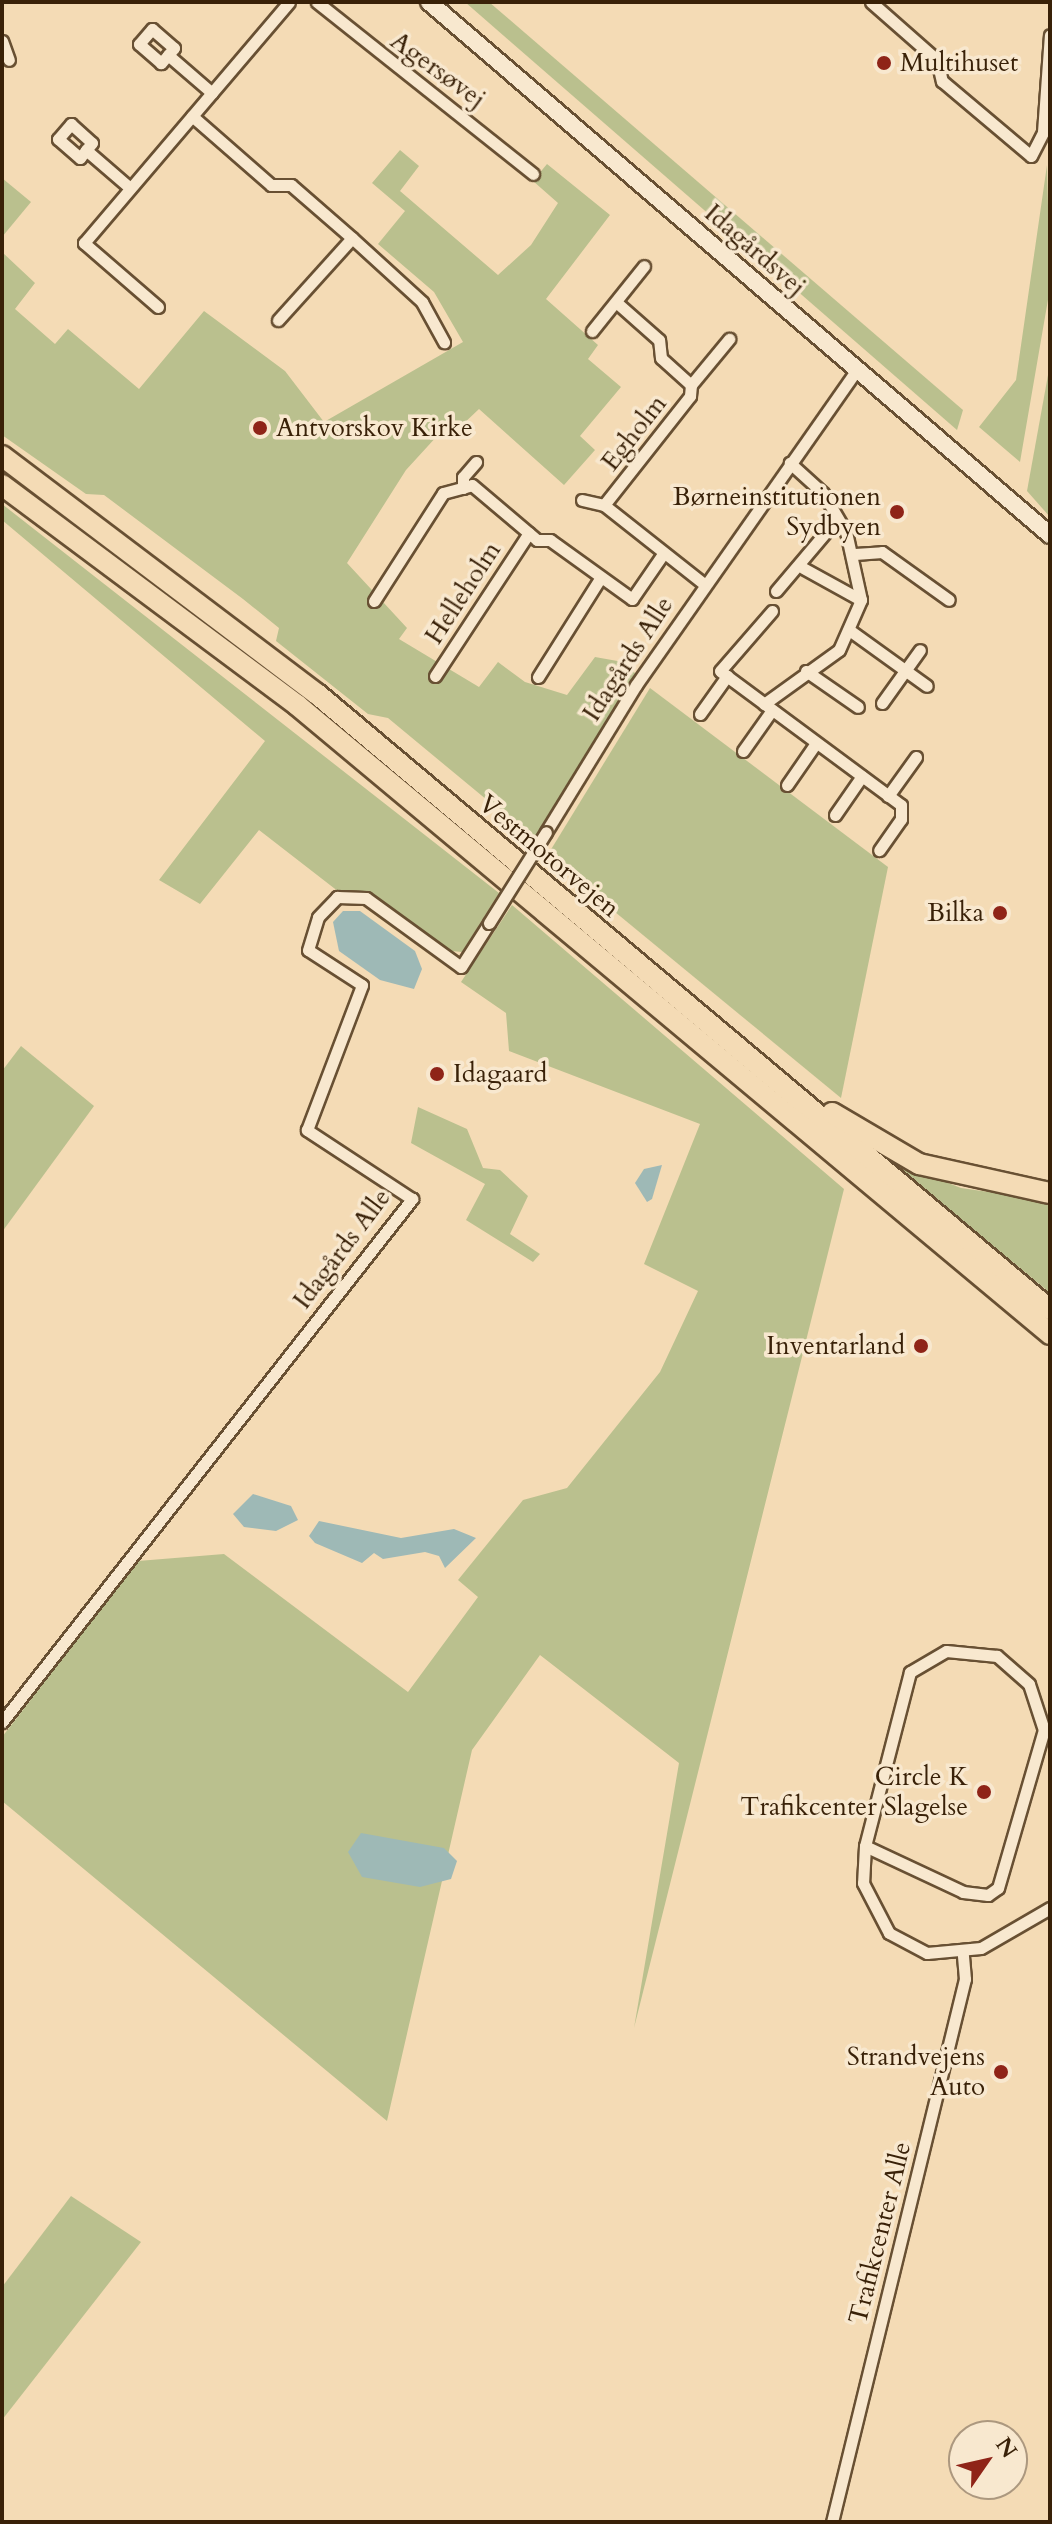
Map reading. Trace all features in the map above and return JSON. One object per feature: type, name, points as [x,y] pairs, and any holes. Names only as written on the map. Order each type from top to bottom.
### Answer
[{"type":"highway","name":"Vestmotorvejen","points":[[2,456],[317,694],[1050,1310]]},
{"type":"highway","name":"Vestmotorvejen","points":[[2,485],[297,705],[1050,1334]]},
{"type":"highway","points":[[729,1043],[908,1159],[971,1181],[1050,1193]]},
{"type":"main road","name":"Idagårdsvej","points":[[429,2],[1050,535]]},
{"type":"street","points":[[158,307],[84,243],[289,2]]},
{"type":"street","name":"Agersøvej","points":[[317,2],[533,174]]},
{"type":"street","points":[[871,2],[937,60],[942,81],[1031,156],[1043,132],[1050,35]]},
{"type":"street","points":[[2,41],[9,60]]},
{"type":"street","points":[[168,55],[212,93]]},
{"type":"street","points":[[192,116],[271,185],[291,185],[352,238],[422,302],[444,342]]},
{"type":"street","points":[[86,150],[130,188]]},
{"type":"street","points":[[278,320],[352,238]]},
{"type":"street","points":[[592,331],[644,266]]},
{"type":"street","name":"Egholm","points":[[617,303],[659,340],[661,358],[691,385]]},
{"type":"street","name":"Egholm","points":[[604,505],[690,396],[691,385],[729,339]]},
{"type":"street","name":"Idagårds Alle","points":[[2,1722],[412,1199],[307,1130],[362,985],[308,950],[318,917],[337,897],[366,898],[461,967],[704,584],[857,369]]},
{"type":"street","points":[[374,601],[443,493],[463,488],[476,462]]},
{"type":"street","points":[[743,751],[768,707],[852,632],[861,600],[855,554],[823,493],[790,463]]},
{"type":"street","name":"Helleholm","points":[[463,488],[472,485],[529,533],[632,599],[663,554]]},
{"type":"street","name":"Egholm","points":[[582,500],[604,505],[704,584]]},
{"type":"street","name":"Helleholm","points":[[435,676],[529,533]]},
{"type":"street","points":[[776,591],[803,568],[825,533]]},
{"type":"street","points":[[855,554],[882,552],[949,600]]},
{"type":"street","points":[[803,568],[861,600]]},
{"type":"street","points":[[538,677],[601,577]]},
{"type":"street","points":[[772,611],[720,671],[888,796],[903,813],[879,850]]},
{"type":"street","points":[[852,632],[927,686]]},
{"type":"street","points":[[882,703],[920,650]]},
{"type":"street","points":[[806,671],[858,707]]},
{"type":"street","points":[[700,714],[727,676]]},
{"type":"street","points":[[787,785],[816,743]]},
{"type":"street","points":[[888,796],[916,757]]},
{"type":"street","points":[[835,815],[862,776]]},
{"type":"street","points":[[865,1846],[963,1892],[988,1895],[998,1888],[1044,1730],[1029,1684],[1014,1667],[977,1651],[946,1651],[910,1672],[865,1846],[863,1883],[889,1933],[927,1953],[963,1954],[1050,1908]]},
{"type":"street","name":"Trafikcenter Alle","points":[[832,2522],[965,1979],[963,1954]]},
{"type":"green space","points":[[465,2],[489,2],[963,410],[957,430]]},
{"type":"green space","points":[[400,150],[419,166],[400,191],[498,275],[531,245],[558,203],[533,181],[547,164],[610,215],[546,299],[598,345],[588,359],[621,387],[580,436],[595,450],[564,485],[479,409],[460,427],[449,423],[406,470],[347,563],[407,628],[399,639],[479,687],[498,662],[525,682],[567,695],[595,657],[623,662],[636,674],[534,839],[388,718],[368,714],[276,641],[279,628],[243,599],[104,495],[86,494],[2,435],[2,252],[35,283],[15,309],[55,344],[68,329],[139,389],[204,311],[285,371],[324,422],[463,342],[434,292],[378,244],[405,211],[372,183]]},
{"type":"green space","points":[[1047,165],[1050,288],[1020,462],[979,427],[1016,380]]},
{"type":"green space","points":[[2,178],[31,202],[2,237]]},
{"type":"green space","points":[[1050,364],[1050,517],[1027,491]]},
{"type":"green space","points":[[2,504],[499,893],[462,952],[451,951],[365,892],[339,892],[259,830],[200,904],[159,880],[265,741],[2,520]]},
{"type":"green space","points":[[650,688],[888,867],[841,1098],[547,856]]},
{"type":"green space","points":[[512,905],[844,1189],[634,2028],[679,1763],[540,1655],[472,1750],[387,2121],[2,1801],[2,1737],[138,1561],[224,1554],[408,1692],[478,1597],[458,1580],[523,1500],[567,1488],[660,1372],[698,1291],[644,1264],[700,1124],[509,1051],[506,1013],[461,982]]},
{"type":"green space","points":[[21,1046],[94,1106],[2,1232],[2,1071]]},
{"type":"green space","points":[[418,1107],[467,1129],[483,1168],[500,1170],[528,1196],[510,1234],[540,1254],[533,1262],[466,1220],[485,1184],[411,1143]]},
{"type":"green space","points":[[890,1160],[961,1188],[1050,1201],[1050,1293]]},
{"type":"green space","points":[[71,2196],[141,2242],[2,2420],[2,2287]]},
{"type":"water","points":[[343,911],[360,911],[415,951],[422,969],[414,989],[380,980],[339,951],[333,922]]},
{"type":"water","points":[[662,1165],[652,1199],[647,1202],[635,1183],[644,1169]]},
{"type":"water","points":[[253,1494],[291,1506],[298,1520],[276,1531],[244,1527],[233,1514]]},
{"type":"water","points":[[319,1521],[401,1538],[454,1529],[476,1538],[445,1568],[439,1556],[425,1552],[383,1559],[374,1553],[362,1563],[315,1543],[309,1536]]},
{"type":"water","points":[[361,1833],[444,1848],[457,1861],[451,1879],[420,1887],[362,1877],[348,1852]]},
{"type":"place","name":"Multihuset","points":[[884,63]]},
{"type":"place","name":"Antvorskov Kirke","points":[[260,428]]},
{"type":"place","name":"Børneinstitutionen Sydbyen","points":[[897,512]]},
{"type":"place","name":"Bilka","points":[[1000,913]]},
{"type":"place","name":"Idagaard","points":[[437,1074]]},
{"type":"place","name":"Inventarland","points":[[921,1346]]},
{"type":"place","name":"Circle K Trafikcenter Slagelse","points":[[984,1792]]},
{"type":"place","name":"Strandvejens Auto","points":[[1001,2072]]}]
